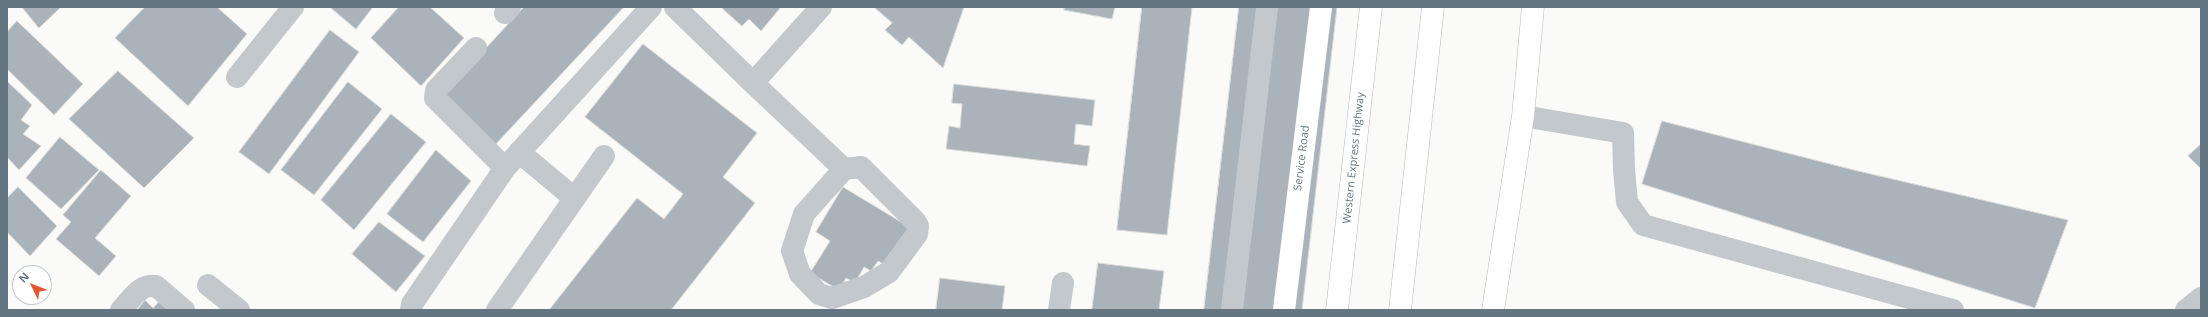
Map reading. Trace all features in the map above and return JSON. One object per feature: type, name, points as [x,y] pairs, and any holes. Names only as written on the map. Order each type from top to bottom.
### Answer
[{"type":"main road","name":"Service Road","points":[[1284,310],[1321,7]]},
{"type":"main road","name":"Western Express Highway","points":[[1336,310],[1371,7]]},
{"type":"main road","points":[[1400,310],[1433,7]]},
{"type":"main road","points":[[1493,310],[1523,116],[1533,7]]},
{"type":"street","points":[[237,77],[293,7]]},
{"type":"street","points":[[411,310],[412,304],[512,160],[651,7]]},
{"type":"street","points":[[675,7],[753,83],[844,168],[861,167],[916,221],[918,226],[917,234],[889,272],[864,287],[832,298],[819,294],[800,274],[792,251],[804,214],[844,168]]},
{"type":"street","points":[[753,83],[821,7]]},
{"type":"street","points":[[1232,310],[1267,7]]},
{"type":"street","points":[[476,48],[436,90],[435,98],[512,160],[574,198]]},
{"type":"street","points":[[1523,116],[1623,133],[1627,202],[1643,225],[1953,310]]},
{"type":"street","points":[[497,310],[604,156]]},
{"type":"street","points":[[1059,310],[1064,283]]},
{"type":"street","points":[[121,310],[142,287],[150,284],[156,286],[184,310]]},
{"type":"street","points":[[208,285],[239,310]]},
{"type":"street","points":[[2186,310],[2201,298]]},
{"type":"building","points":[[22,7],[61,7],[39,28]]},
{"type":"building","points":[[145,7],[217,7],[247,34],[188,106],[115,38]]},
{"type":"building","points":[[330,7],[373,7],[356,29]]},
{"type":"building","points":[[399,7],[430,7],[464,38],[421,86],[371,38]]},
{"type":"building","points":[[524,7],[624,7],[495,145],[443,95]]},
{"type":"building","points":[[721,7],[781,7],[761,31],[749,19],[742,26]]},
{"type":"building","points":[[874,7],[964,7],[943,68],[909,37],[902,45],[885,30],[892,23]]},
{"type":"building","points":[[1065,7],[1115,7],[1112,19],[1064,10]]},
{"type":"building","points":[[1142,7],[1192,7],[1167,235],[1117,230]]},
{"type":"building","points":[[1239,7],[1337,7],[1302,310],[1204,310]]},
{"type":"building","points":[[17,21],[83,84],[54,115],[7,69],[7,32]]},
{"type":"building","points":[[330,30],[359,52],[269,174],[239,152]]},
{"type":"building","points":[[643,44],[757,133],[723,177],[755,203],[671,310],[549,310],[637,198],[664,219],[683,194],[585,117]]},
{"type":"building","points":[[118,71],[194,138],[144,188],[69,119]]},
{"type":"building","points":[[7,81],[32,105],[21,120],[30,126],[23,134],[41,146],[19,170],[7,157]]},
{"type":"building","points":[[348,82],[382,109],[314,195],[281,170]]},
{"type":"building","points":[[954,84],[1095,100],[1092,126],[1076,124],[1074,144],[1090,146],[1087,166],[946,149],[949,126],[960,128],[962,104],[952,103]]},
{"type":"building","points":[[391,114],[426,142],[354,230],[321,200]]},
{"type":"building","points":[[1662,121],[1854,170],[2068,220],[2035,308],[1642,184]]},
{"type":"building","points":[[60,137],[99,170],[61,209],[26,178]]},
{"type":"building","points":[[2201,144],[2201,169],[2188,156]]},
{"type":"building","points":[[436,150],[471,181],[423,242],[387,214]]},
{"type":"building","points":[[101,170],[131,196],[95,238],[116,256],[99,276],[56,239],[71,222],[63,215]]},
{"type":"building","points":[[18,187],[57,226],[30,256],[7,232],[7,198]]},
{"type":"building","points":[[843,187],[911,228],[887,266],[878,261],[871,271],[864,267],[855,283],[846,278],[839,290],[810,273],[830,241],[816,232]]},
{"type":"building","points":[[379,222],[425,256],[396,292],[352,254]]},
{"type":"building","points":[[1098,263],[1164,271],[1159,310],[1092,310]]},
{"type":"building","points":[[940,278],[1005,286],[1002,310],[936,310]]},
{"type":"building","points":[[162,298],[176,310],[137,310],[145,300],[153,308]]}]
